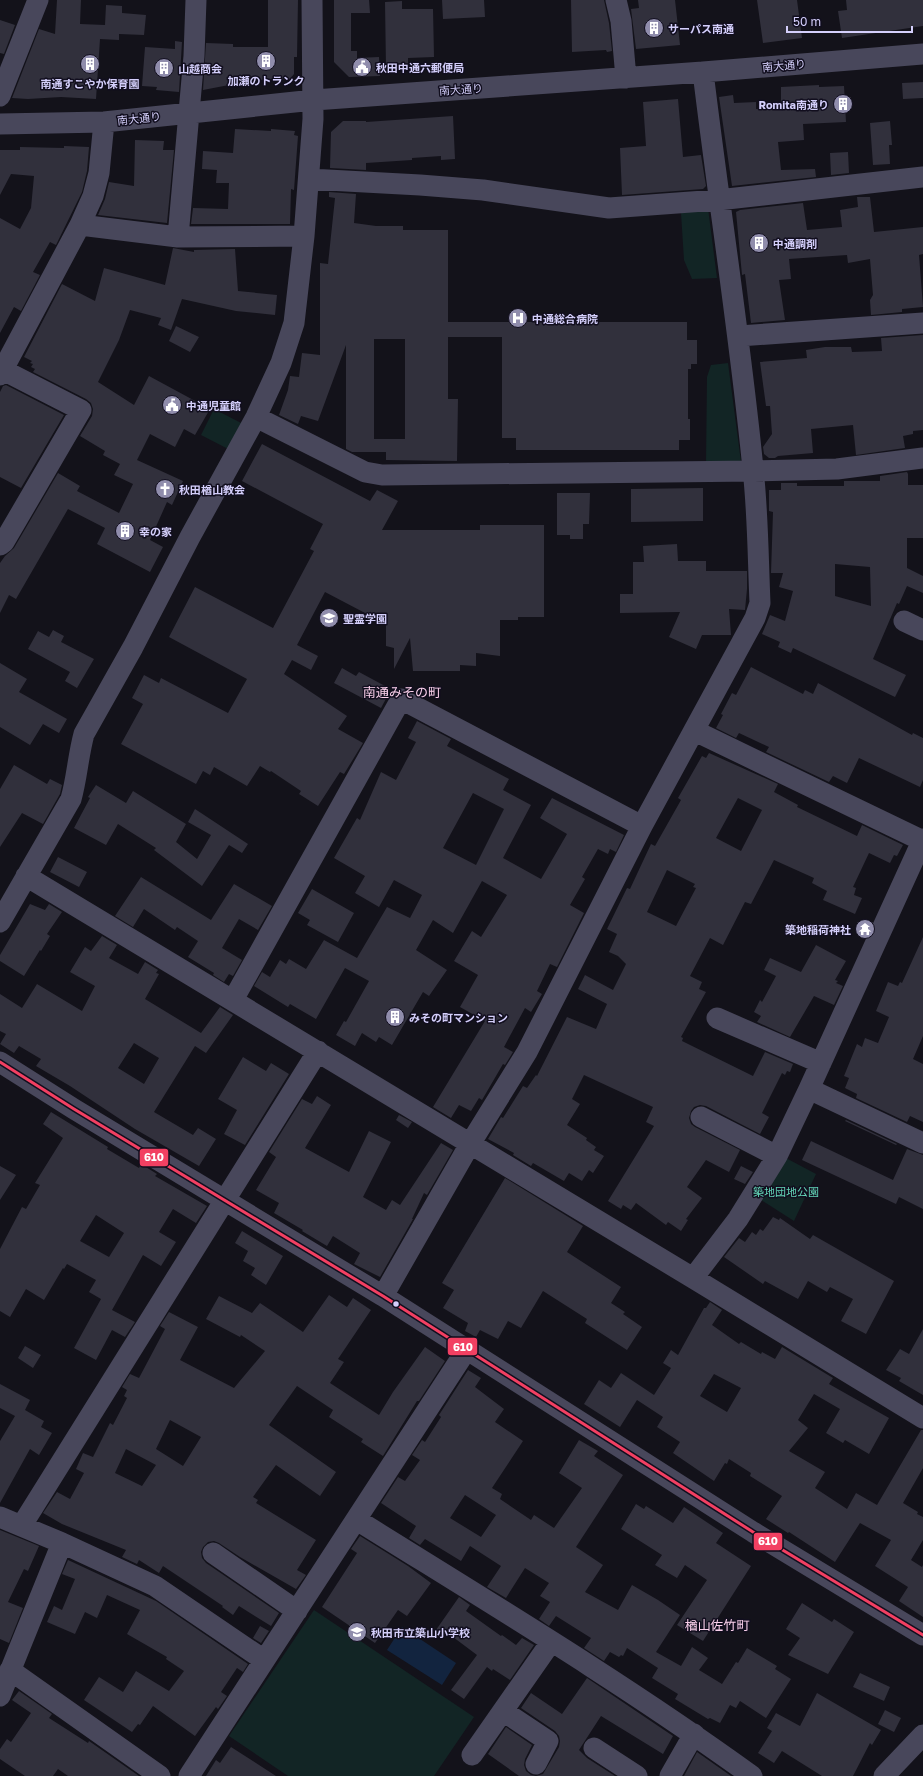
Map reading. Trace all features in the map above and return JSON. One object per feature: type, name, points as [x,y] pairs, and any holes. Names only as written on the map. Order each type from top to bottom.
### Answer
[{"type":"street","points":[[0,96],[38,0]]},
{"type":"street","points":[[178,237],[194,56],[196,0]]},
{"type":"street","points":[[0,922],[71,799],[76,782],[80,747],[84,734],[133,647],[190,537],[256,417],[281,363],[294,323],[309,179],[314,100],[312,0]]},
{"type":"street","points":[[616,0],[622,28],[626,78]]},
{"type":"street","name":"南大通り","points":[[0,124],[27,125],[104,122],[314,100],[626,78],[923,54]]},
{"type":"street","points":[[384,1296],[470,1144],[527,1052],[642,826],[695,731],[755,618],[760,603],[754,471],[739,336],[718,200],[703,72]]},
{"type":"street","points":[[0,545],[4,542],[81,410],[2,372],[80,225],[92,196],[99,173],[104,122]]},
{"type":"street","points":[[309,179],[483,190],[609,208],[718,200],[923,177]]},
{"type":"street","points":[[80,225],[178,237],[304,236]]},
{"type":"street","points":[[739,336],[923,323]]},
{"type":"street","points":[[256,417],[365,472],[382,475],[837,469],[923,458]]},
{"type":"street","points":[[904,621],[923,630]]},
{"type":"street","points":[[233,1000],[402,699],[642,826]]},
{"type":"street","points":[[693,1278],[738,1219],[777,1156],[923,840],[695,731]]},
{"type":"street","points":[[26,876],[318,1051],[923,1418]]},
{"type":"street","points":[[717,1018],[821,1063]]},
{"type":"street","points":[[22,1525],[318,1051]]},
{"type":"street","points":[[0,1062],[74,1109],[384,1296],[753,1532],[923,1635]]},
{"type":"street","points":[[809,1089],[923,1143]]},
{"type":"street","points":[[701,1117],[777,1156]]},
{"type":"street","points":[[189,1776],[467,1349]]},
{"type":"street","points":[[0,1517],[22,1525],[155,1586],[264,1660]]},
{"type":"street","points":[[357,1520],[694,1734],[752,1776]]},
{"type":"street","points":[[0,1696],[62,1543]]},
{"type":"street","points":[[213,1553],[297,1611]]},
{"type":"street","points":[[472,1755],[551,1642]]},
{"type":"street","points":[[10,1670],[160,1776]]},
{"type":"street","points":[[503,1711],[548,1741],[536,1764]]},
{"type":"street","points":[[670,1776],[694,1734]]},
{"type":"street","points":[[884,1776],[923,1735]]},
{"type":"street","points":[[594,1748],[637,1776]]},
{"type":"green space","points":[[708,208],[717,278],[692,279],[684,260],[681,213]]},
{"type":"green space","points":[[728,363],[741,462],[706,463],[707,377],[711,365]]},
{"type":"green space","points":[[214,409],[245,425],[232,451],[201,435]]},
{"type":"green space","name":"築地団地公園","points":[[784,1157],[816,1174],[794,1221],[758,1198]]},
{"type":"green space","name":"秋田市立築山小学校","points":[[314,1610],[474,1717],[434,1776],[288,1776],[229,1736]]},
{"type":"water","points":[[402,1627],[456,1663],[442,1685],[387,1650]]},
{"type":"building","points":[[57,0],[81,0],[80,24],[105,25],[106,5],[122,6],[122,13],[146,15],[144,35],[119,34],[119,40],[100,39],[96,99],[61,97],[28,99],[12,98],[39,29],[55,34]]},
{"type":"building","points":[[268,0],[298,0],[297,57],[294,57],[294,74],[290,79],[255,80],[203,90],[206,43],[233,44],[233,47],[268,47]]},
{"type":"building","points":[[334,0],[369,0],[370,13],[351,13],[351,51],[357,51],[357,58],[379,57],[380,76],[349,77],[334,62]]},
{"type":"building","points":[[442,0],[484,0],[485,17],[443,19]]},
{"type":"building","points":[[571,0],[604,0],[609,23],[612,51],[572,52]]},
{"type":"building","name":"サーパス南通","points":[[638,0],[675,0],[680,45],[636,49],[631,9],[639,8]]},
{"type":"building","points":[[757,0],[797,0],[802,38],[763,43]]},
{"type":"building","points":[[846,0],[923,0],[923,26],[842,38],[838,11],[847,10]]},
{"type":"building","points":[[402,1],[402,9],[433,9],[434,57],[408,58],[408,68],[386,68],[385,2]]},
{"type":"building","points":[[0,20],[15,25],[4,54],[0,53]]},
{"type":"building","name":"山越商会","points":[[175,41],[182,42],[179,92],[156,90],[157,87],[142,86],[145,47],[175,49]]},
{"type":"building","points":[[923,82],[923,98],[903,99],[902,83]]},
{"type":"building","points":[[819,85],[819,87],[844,86],[846,122],[803,124],[804,140],[778,142],[781,170],[815,169],[816,177],[732,186],[719,97],[733,95],[734,103],[756,102],[756,109],[781,108],[781,87]]},
{"type":"building","points":[[678,99],[683,157],[701,155],[706,186],[703,189],[622,195],[620,148],[646,146],[643,102]]},
{"type":"building","points":[[453,116],[455,159],[441,160],[441,156],[412,158],[412,160],[366,163],[366,170],[330,168],[331,132],[343,121],[366,122]]},
{"type":"building","points":[[890,121],[892,145],[889,145],[890,164],[873,165],[870,123]]},
{"type":"building","points":[[235,129],[295,131],[294,135],[298,136],[294,190],[291,189],[290,224],[191,224],[193,208],[228,209],[229,183],[216,183],[217,170],[202,169],[203,151],[233,153]]},
{"type":"building","points":[[135,140],[164,141],[163,150],[174,150],[167,223],[98,215],[105,199],[109,182],[134,186]]},
{"type":"building","points":[[64,146],[89,147],[87,171],[82,192],[56,245],[50,242],[33,272],[40,275],[21,311],[14,307],[0,333],[0,218],[20,229],[31,208],[34,176],[11,174],[0,195],[0,150],[20,150],[20,147],[64,148]]},
{"type":"building","points":[[848,152],[849,173],[831,175],[830,153]]},
{"type":"building","points":[[329,192],[356,194],[354,223],[376,226],[403,226],[403,230],[448,230],[448,322],[687,322],[687,340],[697,340],[697,364],[691,364],[691,369],[688,369],[688,419],[690,419],[690,440],[679,440],[679,450],[516,450],[516,438],[502,438],[502,337],[448,337],[448,399],[458,399],[457,461],[386,460],[386,452],[352,452],[346,449],[346,345],[318,421],[301,416],[298,424],[279,415],[288,390],[290,376],[299,377],[302,353],[320,355],[320,263],[328,264],[335,198],[329,197]],"holes":[[[374,339],[405,339],[405,439],[374,439]]]},
{"type":"building","points":[[857,197],[870,197],[874,232],[923,227],[923,254],[919,255],[923,307],[902,309],[902,312],[871,315],[870,300],[873,295],[870,259],[848,263],[847,255],[789,259],[791,279],[779,280],[785,320],[751,323],[745,274],[742,275],[736,212],[740,210],[803,203],[807,230],[842,227],[840,210],[858,207]]},
{"type":"building","points":[[173,248],[194,252],[194,250],[235,249],[238,291],[277,295],[275,315],[236,311],[182,299],[171,330],[158,325],[161,318],[130,310],[119,340],[98,382],[134,405],[149,376],[210,409],[195,435],[184,429],[175,447],[150,434],[137,460],[183,481],[172,505],[167,502],[150,540],[163,547],[150,572],[97,544],[105,528],[68,509],[16,599],[9,595],[0,613],[0,563],[14,548],[58,473],[80,486],[77,491],[119,513],[133,484],[114,475],[120,464],[103,455],[105,451],[80,436],[92,416],[93,409],[91,403],[33,372],[35,369],[31,367],[33,364],[30,363],[32,361],[24,357],[62,284],[95,301],[104,268],[165,285]]},
{"type":"building","points":[[176,326],[199,337],[190,352],[169,341]]},
{"type":"building","points":[[923,335],[923,430],[913,431],[913,434],[903,436],[905,448],[856,455],[853,425],[811,429],[813,453],[778,456],[775,458],[769,458],[764,454],[763,447],[772,434],[770,406],[766,406],[760,362],[807,358],[806,350],[825,347],[851,347],[852,352],[882,351],[881,338]]},
{"type":"building","points":[[6,385],[64,415],[21,488],[0,477],[0,392],[3,386]]},
{"type":"building","points":[[262,444],[370,501],[377,490],[398,501],[382,530],[480,530],[480,525],[544,525],[544,617],[518,617],[518,620],[500,620],[500,656],[476,653],[476,666],[460,665],[460,671],[413,671],[410,638],[394,669],[394,648],[386,646],[386,624],[325,592],[297,645],[318,656],[311,670],[292,660],[284,674],[347,716],[338,729],[363,743],[344,774],[340,772],[318,806],[299,794],[301,791],[271,771],[270,772],[260,766],[247,786],[214,767],[210,775],[203,771],[196,784],[121,744],[143,704],[132,698],[144,675],[159,683],[161,678],[228,713],[247,679],[169,637],[195,587],[273,628],[314,551],[310,549],[323,524],[242,481]]},
{"type":"building","points":[[907,472],[908,485],[923,485],[923,538],[907,538],[907,568],[923,576],[923,593],[907,586],[899,604],[897,603],[873,659],[906,675],[895,697],[793,648],[791,653],[778,647],[780,642],[762,634],[770,615],[785,621],[793,591],[779,587],[783,573],[771,573],[773,512],[769,511],[769,490],[781,490],[781,483],[797,483],[797,486],[844,486],[844,481],[880,481],[880,476]],"holes":[[[835,564],[870,567],[871,606],[835,596]]]},
{"type":"building","points":[[703,488],[703,521],[631,522],[631,489]]},
{"type":"building","points":[[557,493],[590,493],[589,524],[583,524],[583,539],[570,539],[570,535],[557,535]]},
{"type":"building","points":[[677,544],[678,561],[706,561],[706,571],[747,571],[745,610],[729,609],[731,635],[702,635],[696,649],[669,637],[680,612],[620,613],[620,594],[633,594],[633,562],[644,562],[643,546]]},
{"type":"building","points":[[53,630],[64,636],[61,642],[94,659],[77,688],[65,681],[70,672],[28,649],[38,631],[49,637]]},
{"type":"building","points":[[0,663],[27,679],[19,692],[67,719],[59,733],[43,724],[30,745],[0,727]]},
{"type":"building","points":[[751,667],[803,694],[805,690],[813,694],[818,683],[912,735],[913,733],[923,738],[923,780],[920,787],[859,758],[847,783],[833,776],[829,782],[766,752],[769,747],[739,733],[736,738],[716,728],[723,715],[721,714],[732,693],[736,695]]},
{"type":"building","points":[[342,668],[356,676],[359,672],[385,686],[382,692],[388,695],[381,708],[334,683]]},
{"type":"building","points":[[417,721],[451,739],[447,746],[509,779],[503,790],[531,805],[503,858],[541,879],[567,834],[540,818],[552,798],[624,835],[616,852],[610,849],[608,854],[598,849],[582,877],[585,879],[570,905],[584,913],[557,967],[550,964],[537,991],[542,994],[531,1012],[525,1008],[504,1047],[513,1052],[505,1065],[503,1064],[482,1100],[479,1098],[471,1111],[459,1105],[451,1118],[433,1107],[485,1021],[460,1007],[478,975],[454,961],[472,931],[481,937],[507,895],[482,881],[453,933],[433,920],[416,950],[447,970],[429,996],[423,992],[392,1045],[379,1037],[376,1042],[362,1033],[355,1046],[336,1035],[344,1021],[346,1022],[369,981],[345,968],[316,1019],[290,1004],[288,1007],[254,986],[262,972],[270,977],[280,960],[286,964],[289,959],[306,969],[324,940],[357,958],[387,907],[410,918],[422,895],[394,880],[379,907],[355,893],[365,876],[334,858],[357,818],[360,820],[381,772],[396,780],[416,742],[408,738]],"holes":[[[473,793],[504,809],[476,865],[443,848]]]},
{"type":"building","points":[[709,753],[778,784],[774,792],[798,805],[797,807],[857,836],[862,825],[903,845],[897,856],[894,855],[890,863],[869,853],[853,887],[856,888],[854,895],[862,898],[855,914],[823,900],[827,891],[812,883],[814,878],[774,860],[751,904],[745,902],[723,945],[710,938],[690,976],[702,982],[699,989],[706,992],[681,1037],[683,1038],[682,1041],[753,1076],[765,1052],[793,1064],[790,1072],[787,1071],[785,1075],[782,1073],[762,1113],[769,1117],[760,1134],[706,1106],[700,1105],[694,1107],[691,1111],[689,1118],[691,1124],[740,1150],[729,1172],[706,1160],[687,1187],[702,1198],[686,1219],[688,1220],[681,1231],[668,1222],[666,1225],[636,1203],[631,1210],[623,1205],[621,1209],[608,1201],[654,1126],[646,1122],[653,1107],[584,1075],[572,1099],[580,1104],[567,1125],[587,1138],[586,1140],[596,1147],[594,1150],[604,1156],[593,1173],[589,1170],[582,1181],[569,1173],[564,1181],[533,1163],[531,1166],[513,1155],[514,1153],[488,1139],[501,1117],[503,1118],[523,1086],[527,1088],[536,1075],[537,1076],[567,1017],[596,1029],[607,1004],[578,989],[585,975],[613,990],[626,964],[618,956],[609,952],[617,934],[607,929],[627,888],[630,889],[651,844],[655,846],[681,800],[678,798],[702,756],[706,758]],"holes":[[[738,798],[762,810],[741,851],[716,838]],[[667,870],[695,884],[693,887],[696,888],[676,926],[647,912]]]},
{"type":"building","points":[[14,765],[47,784],[50,779],[62,785],[60,794],[43,824],[22,813],[0,847],[0,789]]},
{"type":"building","points":[[96,785],[126,803],[133,791],[186,824],[176,842],[197,859],[211,835],[188,822],[195,809],[248,844],[242,853],[229,845],[202,886],[154,850],[156,848],[118,824],[106,845],[74,828],[90,798],[88,797]]},
{"type":"building","points":[[58,857],[87,872],[79,887],[50,872]]},
{"type":"building","points":[[141,877],[211,920],[234,884],[272,906],[258,930],[239,919],[222,948],[242,960],[233,976],[229,974],[224,982],[213,975],[214,973],[188,957],[198,941],[177,927],[175,930],[144,909],[133,927],[115,916]]},
{"type":"building","points":[[312,889],[354,913],[338,942],[307,925],[310,920],[298,913]]},
{"type":"building","points":[[30,904],[45,910],[49,904],[62,912],[47,934],[50,936],[24,976],[0,961],[0,955]]},
{"type":"building","points":[[102,936],[117,945],[109,958],[138,974],[145,962],[158,970],[156,973],[159,974],[145,999],[201,1033],[220,1007],[233,1015],[206,1053],[195,1046],[154,1112],[193,1135],[198,1128],[216,1139],[199,1166],[135,1129],[70,1086],[36,1066],[41,1059],[19,1046],[14,1053],[0,1044],[6,1034],[0,1031],[0,994],[22,1008],[37,984],[82,1011],[95,986],[70,972],[85,947],[91,951]],"holes":[[[134,1043],[159,1058],[144,1084],[118,1068]]]},
{"type":"building","points":[[923,937],[923,1036],[913,1059],[923,1064],[923,1122],[910,1116],[907,1122],[856,1098],[857,1094],[845,1088],[849,1078],[844,1076],[857,1044],[862,1047],[865,1038],[878,1043],[889,1017],[876,1011],[888,982],[898,986],[900,982],[902,983]]},
{"type":"building","points":[[816,945],[846,961],[835,980],[838,981],[836,983],[843,986],[834,1005],[814,996],[790,1037],[757,1022],[761,1016],[754,1012],[760,1000],[762,1002],[776,976],[764,970],[770,958],[801,972]]},
{"type":"building","points":[[243,1057],[266,1071],[271,1063],[289,1074],[245,1145],[224,1134],[237,1110],[218,1099]]},
{"type":"building","points":[[317,1096],[331,1105],[305,1148],[349,1172],[369,1131],[391,1142],[363,1197],[386,1210],[392,1200],[400,1205],[441,1143],[453,1150],[427,1195],[424,1193],[413,1219],[380,1277],[354,1264],[360,1253],[333,1236],[327,1246],[274,1213],[279,1203],[256,1190],[276,1157],[269,1152],[302,1099],[312,1104]]},
{"type":"building","points":[[51,1112],[108,1147],[107,1149],[139,1168],[141,1164],[157,1174],[155,1176],[207,1206],[196,1223],[173,1209],[159,1232],[176,1242],[161,1266],[143,1255],[112,1310],[135,1322],[125,1337],[112,1330],[96,1360],[74,1348],[101,1299],[89,1292],[96,1280],[67,1264],[64,1269],[63,1268],[44,1300],[26,1289],[10,1317],[0,1311],[0,1249],[22,1207],[26,1209],[40,1185],[35,1183],[63,1138],[43,1124]],"holes":[[[96,1215],[124,1233],[109,1257],[80,1241]]]},
{"type":"building","points":[[399,1115],[412,1122],[408,1128],[396,1120]]},
{"type":"building","points":[[846,1120],[897,1144],[896,1145],[845,1121]]},
{"type":"building","points":[[811,1141],[893,1180],[907,1149],[923,1155],[923,1209],[899,1197],[896,1204],[802,1160]]},
{"type":"building","points":[[0,1166],[16,1175],[0,1200]]},
{"type":"building","points":[[741,1166],[753,1172],[745,1184],[734,1179]]},
{"type":"building","points":[[505,1178],[583,1226],[567,1252],[621,1287],[611,1303],[625,1312],[623,1314],[642,1327],[627,1350],[585,1323],[587,1319],[543,1291],[521,1328],[508,1321],[498,1339],[480,1330],[476,1337],[465,1331],[468,1323],[443,1308],[454,1290],[442,1283]]},
{"type":"building","points":[[773,1217],[779,1220],[780,1218],[810,1239],[813,1235],[894,1281],[866,1334],[841,1321],[853,1299],[830,1287],[827,1292],[808,1281],[798,1299],[765,1281],[763,1284],[724,1257],[739,1238],[745,1242],[752,1232],[756,1235],[760,1229],[763,1231]]},
{"type":"building","points":[[242,1231],[283,1256],[266,1285],[251,1275],[255,1268],[243,1261],[248,1251],[235,1243]]},
{"type":"building","points":[[329,1295],[347,1307],[353,1298],[371,1310],[338,1359],[344,1362],[330,1383],[379,1415],[393,1392],[425,1347],[445,1361],[419,1401],[417,1401],[383,1456],[361,1442],[363,1439],[329,1417],[333,1410],[297,1386],[269,1425],[336,1472],[320,1496],[276,1465],[253,1497],[258,1500],[256,1503],[316,1540],[297,1570],[306,1575],[296,1589],[214,1541],[208,1542],[203,1547],[201,1552],[202,1558],[206,1563],[279,1613],[271,1626],[239,1606],[233,1615],[222,1607],[223,1606],[163,1566],[159,1573],[139,1560],[137,1564],[122,1557],[126,1550],[62,1524],[43,1513],[57,1492],[70,1499],[84,1473],[76,1469],[83,1453],[93,1457],[110,1423],[113,1425],[127,1398],[124,1396],[127,1390],[122,1387],[130,1374],[139,1378],[165,1329],[160,1326],[169,1312],[198,1327],[180,1360],[234,1388],[265,1351],[241,1335],[240,1337],[206,1319],[219,1296],[252,1313],[260,1303],[303,1332]],"holes":[[[170,1420],[201,1437],[183,1466],[156,1449]],[[126,1449],[156,1465],[142,1486],[115,1473]]]},
{"type":"building","points":[[710,1302],[722,1310],[712,1325],[739,1344],[741,1342],[761,1354],[762,1352],[775,1359],[782,1347],[833,1378],[829,1384],[889,1418],[869,1454],[845,1440],[843,1443],[826,1433],[840,1409],[814,1394],[798,1420],[808,1428],[789,1451],[825,1472],[815,1488],[847,1509],[856,1493],[877,1505],[921,1430],[923,1430],[923,1468],[903,1503],[918,1512],[917,1514],[923,1517],[923,1540],[911,1560],[922,1567],[923,1565],[923,1617],[899,1601],[908,1587],[875,1566],[891,1540],[860,1523],[835,1562],[766,1519],[782,1496],[750,1476],[751,1473],[729,1459],[714,1481],[673,1453],[680,1442],[657,1427],[663,1417],[637,1400],[620,1427],[584,1404],[599,1380],[611,1388],[621,1373],[654,1395],[671,1368],[663,1363],[671,1350],[678,1355],[704,1308],[706,1308]],"holes":[[[714,1374],[741,1388],[727,1412],[700,1396]]]},
{"type":"building","points":[[923,1329],[923,1395],[899,1381],[901,1378],[886,1370],[900,1349],[909,1354]]},
{"type":"building","points":[[25,1346],[41,1355],[33,1368],[18,1358]]},
{"type":"building","points":[[468,1370],[481,1378],[475,1387],[504,1409],[495,1422],[523,1441],[492,1488],[502,1494],[500,1499],[531,1520],[534,1515],[554,1528],[582,1488],[559,1473],[579,1440],[598,1451],[594,1456],[623,1475],[576,1547],[603,1565],[585,1592],[618,1610],[632,1585],[658,1600],[680,1615],[656,1652],[681,1666],[692,1647],[708,1658],[699,1670],[722,1684],[747,1648],[777,1666],[775,1669],[791,1679],[766,1718],[740,1701],[736,1708],[730,1705],[720,1723],[710,1718],[708,1719],[675,1699],[678,1694],[652,1678],[658,1668],[627,1648],[623,1656],[621,1655],[619,1657],[610,1652],[604,1661],[584,1648],[591,1638],[556,1616],[549,1626],[539,1619],[550,1602],[540,1596],[549,1583],[525,1568],[506,1598],[487,1587],[501,1566],[470,1546],[461,1561],[425,1539],[420,1545],[409,1538],[416,1526],[381,1503],[398,1477],[405,1481],[420,1460],[412,1455],[422,1440],[425,1442],[441,1417],[439,1415]],"holes":[[[465,1495],[496,1515],[481,1537],[450,1518]]]},
{"type":"building","points":[[0,1384],[30,1400],[25,1410],[44,1421],[41,1427],[52,1433],[39,1455],[30,1449],[0,1503],[0,1441],[15,1416],[0,1408]]},
{"type":"building","points":[[636,1504],[644,1509],[646,1506],[673,1523],[684,1507],[723,1533],[716,1543],[751,1566],[703,1641],[677,1625],[707,1580],[685,1565],[677,1578],[655,1565],[662,1555],[621,1529]]},
{"type":"building","points":[[0,1530],[39,1546],[28,1571],[24,1569],[8,1602],[23,1608],[9,1643],[0,1639]]},
{"type":"building","points":[[360,1536],[408,1566],[431,1583],[407,1616],[398,1610],[375,1643],[322,1607],[357,1553],[351,1549]]},
{"type":"building","points":[[68,1560],[156,1601],[248,1664],[243,1672],[237,1668],[221,1692],[227,1696],[218,1709],[216,1707],[195,1736],[153,1706],[140,1725],[138,1724],[132,1732],[84,1700],[99,1677],[123,1692],[136,1671],[169,1691],[184,1671],[166,1659],[167,1657],[127,1634],[140,1610],[107,1595],[97,1618],[85,1612],[75,1634],[47,1622],[54,1606],[62,1610],[75,1579],[62,1574]]},
{"type":"building","points":[[459,1597],[470,1605],[466,1611],[501,1636],[502,1635],[516,1645],[522,1638],[534,1645],[510,1680],[493,1669],[492,1671],[487,1667],[464,1699],[451,1690],[477,1655],[449,1634],[447,1637],[436,1630]]},
{"type":"building","points":[[802,1603],[832,1622],[834,1619],[854,1632],[828,1674],[788,1655],[800,1638],[786,1629]]},
{"type":"building","points":[[260,1626],[269,1631],[261,1643],[253,1638]]},
{"type":"building","points":[[860,1673],[890,1687],[884,1701],[853,1687]]},
{"type":"building","points":[[587,1678],[673,1736],[663,1754],[601,1716],[579,1750],[587,1758],[615,1776],[536,1776],[543,1774],[559,1747],[560,1741],[559,1736],[555,1731],[521,1708],[531,1693],[562,1714]]},
{"type":"building","points":[[19,1691],[52,1714],[49,1718],[88,1743],[89,1741],[139,1776],[68,1776],[58,1769],[53,1776],[25,1776],[0,1759],[0,1749],[7,1739],[11,1742],[31,1713],[12,1700]]},
{"type":"building","points":[[817,1693],[881,1730],[872,1745],[870,1743],[853,1776],[822,1776],[782,1751],[774,1763],[758,1753],[772,1731],[767,1728],[776,1713],[800,1726]]},
{"type":"building","points":[[885,1710],[901,1718],[894,1732],[878,1724]]},
{"type":"building","points":[[506,1727],[532,1745],[525,1759],[524,1765],[526,1771],[531,1775],[536,1776],[519,1776],[488,1754]]},
{"type":"building","points":[[231,1747],[276,1776],[206,1776],[216,1760],[220,1763]]},
{"type":"building","points":[[697,1752],[731,1776],[684,1776]]},
{"type":"transit line","name":"610","points":[[0,1062],[74,1109],[383,1296],[753,1532],[923,1635]]},
{"type":"place","name":"サーパス南通","points":[[654,28]]},
{"type":"place","name":"加瀬のトランク","points":[[266,61]]},
{"type":"place","name":"南通すこやか保育園","points":[[90,64]]},
{"type":"place","name":"秋田中通六郵便局","points":[[362,67]]},
{"type":"place","name":"山越商会","points":[[164,68]]},
{"type":"place","name":"Romita南通り","points":[[843,104]]},
{"type":"place","name":"中通調剤","points":[[759,243]]},
{"type":"place","name":"中通総合病院","points":[[518,318]]},
{"type":"place","name":"中通児童館","points":[[172,405]]},
{"type":"place","name":"秋田楢山教会","points":[[165,489]]},
{"type":"place","name":"幸の家","points":[[125,531]]},
{"type":"place","name":"聖霊学園","points":[[329,618]]},
{"type":"place","name":"築地稲荷神社","points":[[865,929]]},
{"type":"place","name":"みその町マンション","points":[[395,1017]]},
{"type":"place","name":"秋田市立築山小学校","points":[[357,1632]]},
{"type":"district","name":"南通みその町","points":[[402,692]]},
{"type":"district","name":"楢山佐竹町","points":[[717,1625]]}]
